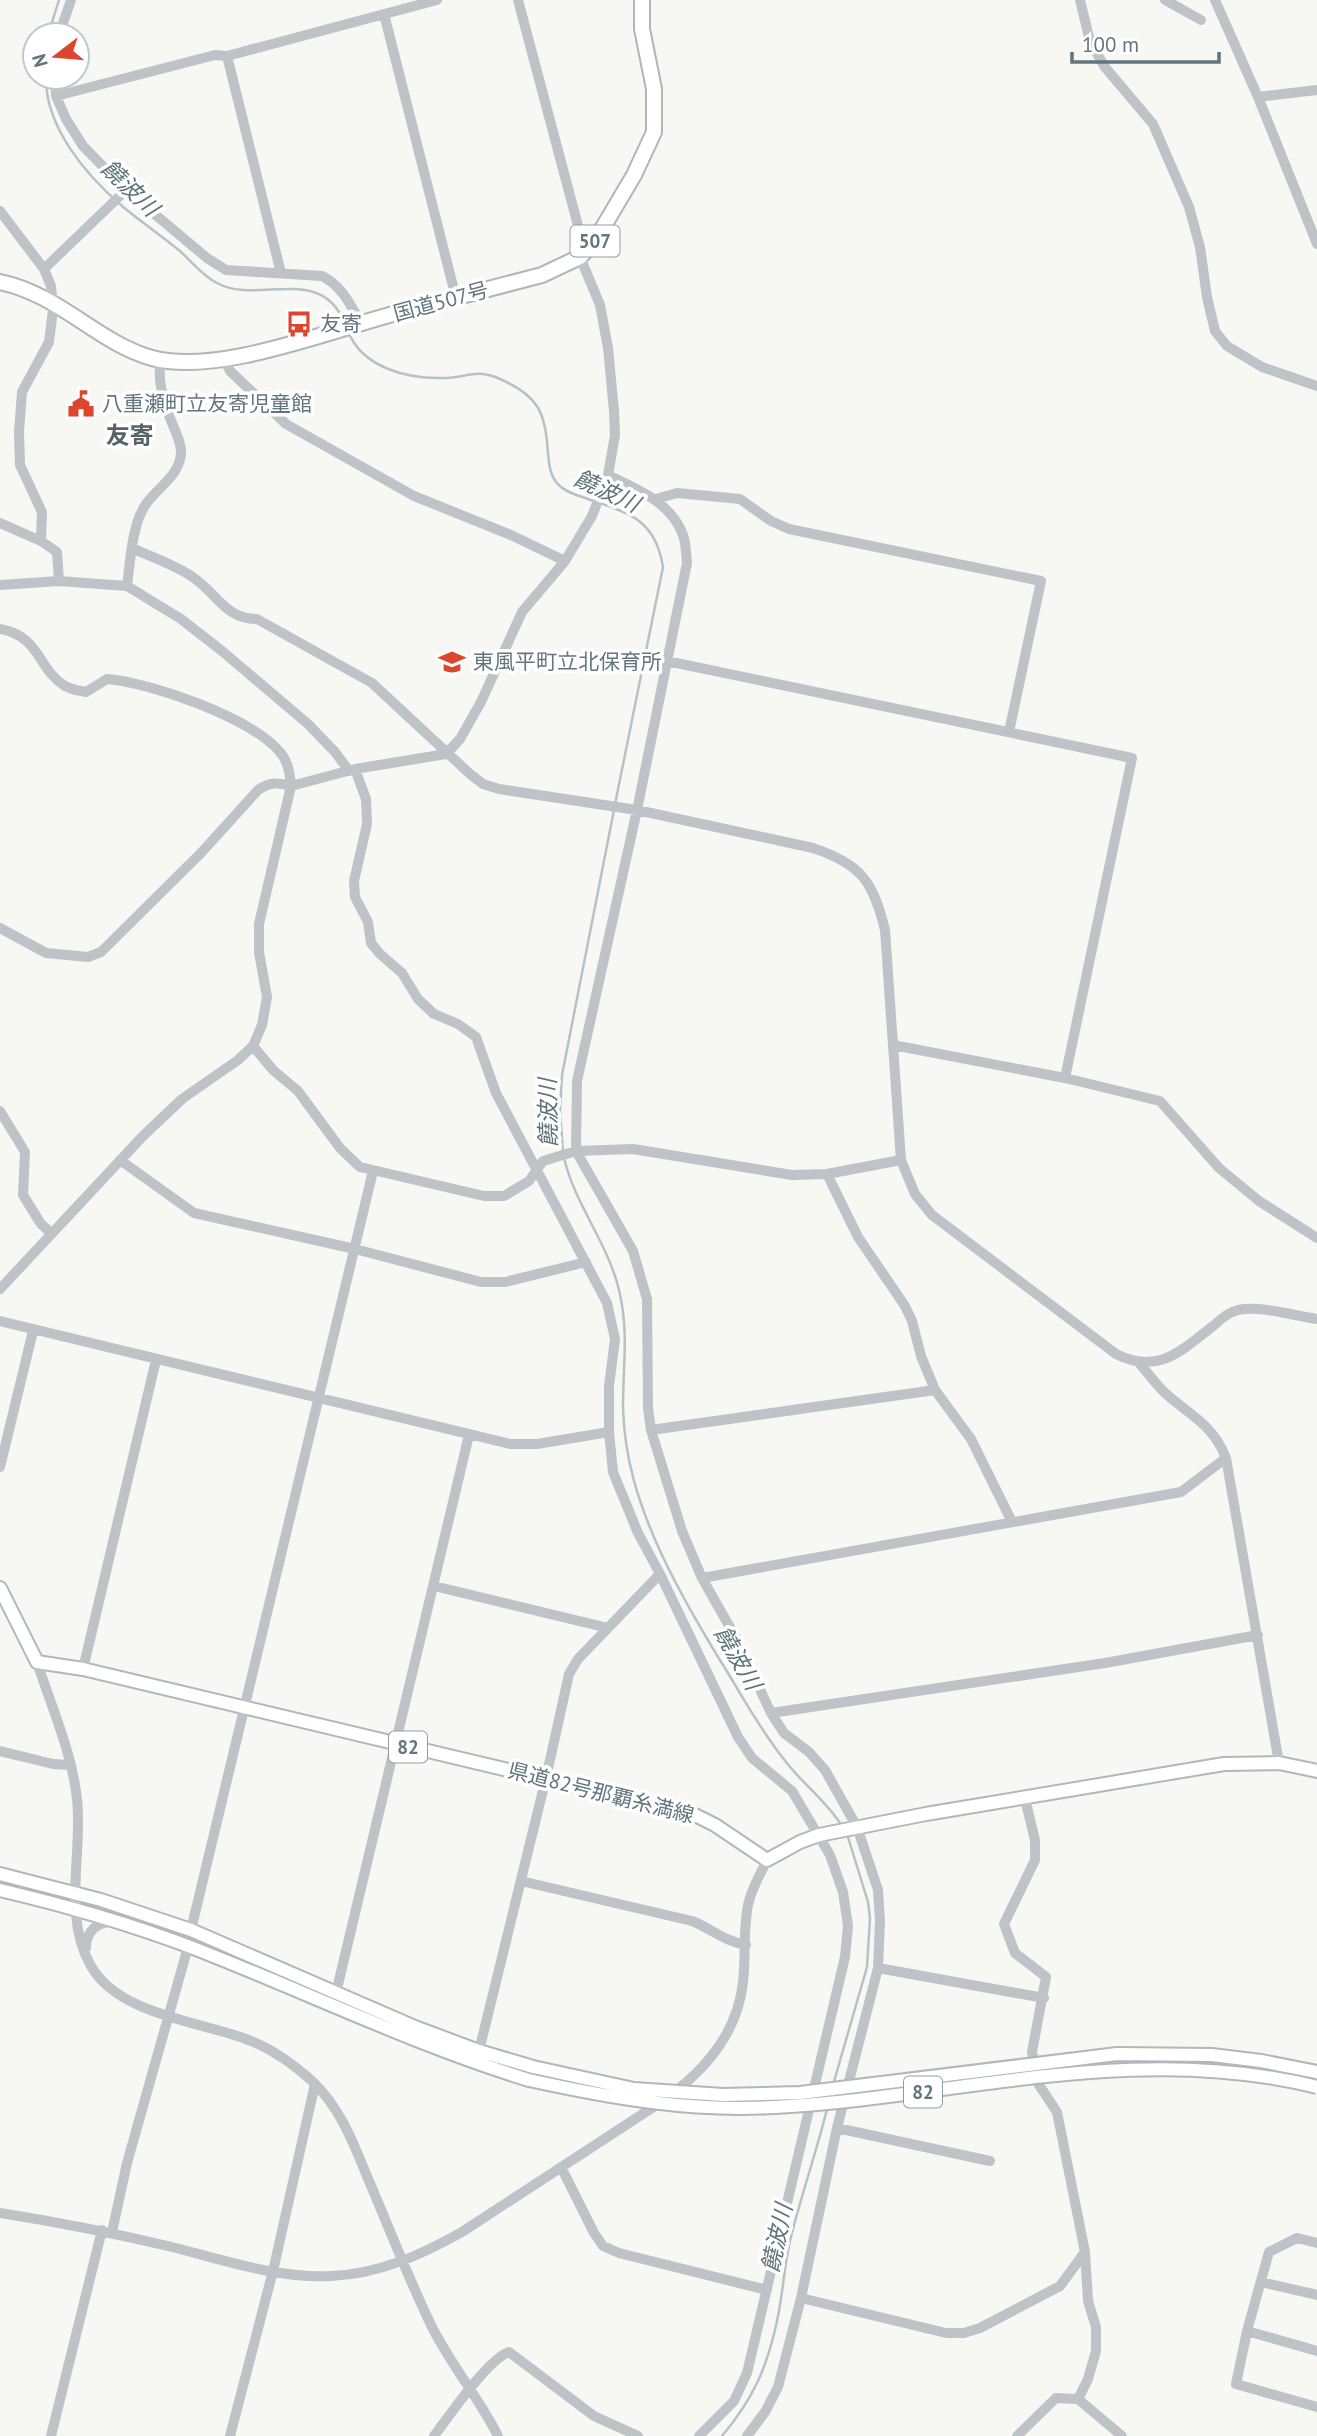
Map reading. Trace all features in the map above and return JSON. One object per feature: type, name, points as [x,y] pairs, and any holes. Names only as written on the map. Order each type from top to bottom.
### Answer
[{"type":"highway","name":"国道507号","points":[[0,282],[53,301],[127,347],[161,360],[193,363],[223,359],[541,275],[583,255],[602,230],[634,175],[654,132],[654,89],[642,29],[642,0]]},
{"type":"main road","points":[[0,1588],[37,1662]]},
{"type":"main road","name":"県道82号那覇糸満線","points":[[37,1662],[83,1669],[693,1814],[715,1825],[767,1860]]},
{"type":"main road","points":[[767,1860],[800,1842],[824,1834],[1224,1764],[1279,1763],[1317,1771]]},
{"type":"main road","name":"82","points":[[0,1874],[77,1893],[191,1930],[531,2074],[617,2099],[724,2108],[774,2107],[840,2102],[1127,2068],[1212,2069],[1317,2087]]},
{"type":"main road","name":"82","points":[[0,1890],[77,1909],[188,1947],[407,2038],[480,2065],[634,2089],[723,2095],[800,2093],[1117,2054],[1212,2055],[1317,2072]]},
{"type":"street","points":[[64,21],[71,0]]},
{"type":"street","points":[[57,96],[215,55],[227,56],[437,0]]},
{"type":"street","points":[[0,928],[46,953],[88,957],[101,952],[201,853],[258,790],[266,785],[276,782],[291,786],[352,770],[446,754],[460,739],[481,702],[522,612],[565,561],[593,513],[608,475],[615,435],[608,348],[600,305],[583,255],[518,0]]},
{"type":"street","points":[[1080,0],[1090,41],[1104,66],[1153,124],[1189,207],[1200,247],[1215,331],[1227,346],[1262,367],[1317,386]]},
{"type":"street","points":[[1165,0],[1201,20]]},
{"type":"street","points":[[1214,0],[1258,97],[1317,244]]},
{"type":"street","points":[[384,14],[456,298]]},
{"type":"street","points":[[227,56],[281,273]]},
{"type":"street","points":[[1258,97],[1317,90]]},
{"type":"street","points":[[56,91],[66,120],[83,146],[124,192],[207,258],[226,270],[322,276],[342,291],[358,324]]},
{"type":"street","points":[[44,269],[124,192]]},
{"type":"street","points":[[0,211],[44,269],[51,286],[53,301],[49,342],[22,392],[19,432],[20,465],[41,512],[41,541]]},
{"type":"street","points":[[223,359],[230,371],[249,391],[286,424],[414,496],[511,535],[565,561]]},
{"type":"street","points":[[127,586],[132,548],[142,509],[174,473],[181,452],[162,389],[159,367],[161,360]]},
{"type":"street","points":[[608,475],[656,499],[671,514],[683,535],[687,563],[577,1081],[573,1152],[633,1251],[647,1299],[648,1408],[651,1430],[682,1531],[702,1578],[736,1638],[771,1713],[784,1733],[809,1752],[825,1770],[853,1828],[878,1890],[878,1968],[837,2128],[801,2298],[778,2386],[765,2412],[747,2436]]},
{"type":"street","points":[[656,499],[677,493],[740,499],[771,521],[789,529],[1041,581],[1009,732]]},
{"type":"street","points":[[0,523],[41,541],[57,552],[60,580]]},
{"type":"street","points":[[132,548],[191,576],[235,616],[257,619],[372,683],[397,704],[446,754],[491,787],[634,810],[813,848],[855,866],[868,880],[878,902],[885,930],[901,1160],[915,1194],[932,1215],[1116,1354],[1139,1363],[1163,1391],[1209,1428],[1221,1444],[1226,1458],[1279,1763]]},
{"type":"street","points":[[0,584],[60,580],[127,586],[181,619],[222,651],[308,724],[352,770],[366,799],[367,824],[354,881],[355,897],[368,922],[371,943],[402,974],[418,999],[434,1014],[458,1024],[476,1037],[496,1093],[607,1303],[615,1339],[609,1386],[609,1432],[613,1472],[638,1533],[738,1737],[752,1758],[792,1791],[824,1834],[843,1892],[848,1926],[845,1957],[747,2373],[734,2401],[699,2436]]},
{"type":"street","points":[[0,629],[25,638],[54,677],[66,687],[86,692],[107,679],[136,682],[228,715],[269,741],[281,752],[290,770],[291,786],[259,924],[259,952],[267,997],[262,1025],[253,1046],[238,1060],[182,1099],[143,1136],[1,1286]]},
{"type":"street","points":[[667,661],[1132,758],[1065,1078]]},
{"type":"street","points":[[893,1045],[1065,1078],[1160,1101],[1219,1168],[1259,1200],[1317,1238]]},
{"type":"street","points":[[253,1046],[273,1070],[298,1091],[350,1160],[360,1167],[484,1196],[504,1196],[529,1181],[543,1161],[573,1152],[633,1149],[792,1175],[827,1174],[901,1160]]},
{"type":"street","points":[[0,1111],[25,1152],[23,1195],[41,1224],[51,1233]]},
{"type":"street","points":[[120,1160],[194,1213],[355,1249],[481,1282],[505,1282],[586,1262]]},
{"type":"street","points":[[191,1930],[373,1171]]},
{"type":"street","points":[[827,1174],[858,1237],[905,1306],[935,1390],[971,1438],[1012,1522]]},
{"type":"street","points":[[1139,1363],[1172,1358],[1235,1311],[1262,1310],[1317,1319]]},
{"type":"street","points":[[0,1321],[510,1444],[609,1432]]},
{"type":"street","points":[[0,1467],[33,1331]]},
{"type":"street","points":[[83,1669],[156,1360]]},
{"type":"street","points":[[651,1430],[935,1390]]},
{"type":"street","points":[[336,1993],[469,1435]]},
{"type":"street","points":[[702,1578],[1181,1492],[1226,1458]]},
{"type":"street","points":[[478,2051],[569,1674],[578,1658],[660,1574]]},
{"type":"street","points":[[434,1586],[608,1628]]},
{"type":"street","points":[[771,1713],[1105,1663],[1258,1635]]},
{"type":"street","points":[[37,1662],[70,1765],[77,1799],[77,1909],[86,1956],[103,1983],[113,1991],[170,2016],[270,2049],[315,2084],[342,2118],[433,2329],[498,2436]]},
{"type":"street","points":[[0,1751],[53,1764],[70,1765]]},
{"type":"street","points":[[1025,1799],[1035,1840],[1035,1860],[1004,1924],[1014,1953],[1046,1977],[1032,2052],[1039,2085],[1057,2112],[1084,2252],[1088,2301],[1096,2327],[1096,2351],[1088,2379],[1078,2399]]},
{"type":"street","points":[[0,2213],[107,2231],[272,2271],[332,2276],[404,2262],[462,2232],[562,2169],[696,2076],[717,2052],[734,2021],[740,2002],[748,1906],[755,1883],[767,1860]]},
{"type":"street","points":[[521,1881],[692,1920],[729,1942],[746,1945]]},
{"type":"street","points":[[86,1956],[86,1941],[93,1928],[108,1921],[115,1921]]},
{"type":"street","points":[[51,2436],[188,1947]]},
{"type":"street","points":[[878,1968],[1044,1998]]},
{"type":"street","points":[[230,2436],[315,2084]]},
{"type":"street","points":[[837,2128],[990,2161]]},
{"type":"street","points":[[562,2169],[603,2245],[619,2253],[767,2290]]},
{"type":"street","points":[[1317,2243],[1297,2238],[1269,2252],[1247,2330],[1237,2384],[1317,2407]]},
{"type":"street","points":[[801,2298],[946,2333],[964,2333],[980,2328],[1060,2286],[1084,2252]]},
{"type":"street","points":[[1261,2282],[1317,2295]]},
{"type":"street","points":[[1247,2330],[1317,2351]]},
{"type":"street","points":[[434,2436],[501,2355],[509,2352],[594,2416],[638,2436]]},
{"type":"street","points":[[1017,2436],[1056,2398],[1078,2399],[1122,2436]]},
{"type":"waterway","name":"饒波川","points":[[52,21],[59,0]]},
{"type":"waterway","name":"饒波川","points":[[47,91],[52,114],[60,132],[82,165],[108,194],[181,252],[207,277],[233,289],[304,290],[320,295],[334,305],[344,322]]},
{"type":"waterway","name":"饒波川","points":[[348,331],[364,354],[388,369],[429,378],[484,374],[524,392],[532,399],[542,416],[550,469],[557,483],[570,492],[637,519],[653,537],[663,567],[615,804]]},
{"type":"waterway","name":"饒波川","points":[[563,1152],[560,1111],[562,1075],[614,810]]},
{"type":"waterway","name":"饒波川","points":[[564,1158],[619,1290],[625,1334],[623,1406],[626,1445],[634,1481],[653,1535],[694,1617],[762,1729],[790,1767],[842,1826]]},
{"type":"waterway","name":"饒波川","points":[[833,2085],[867,1967],[870,1918],[868,1902],[847,1834]]},
{"type":"waterway","name":"饒波川","points":[[722,2436],[750,2396],[769,2354],[790,2241],[828,2105]]},
{"type":"place","name":"友寄","points":[[299,324]]},
{"type":"place","name":"八重瀬町立友寄児童館","points":[[81,404]]},
{"type":"place","name":"東風平町立北保育所","points":[[452,662]]},
{"type":"district","name":"友寄","points":[[130,436]]}]
